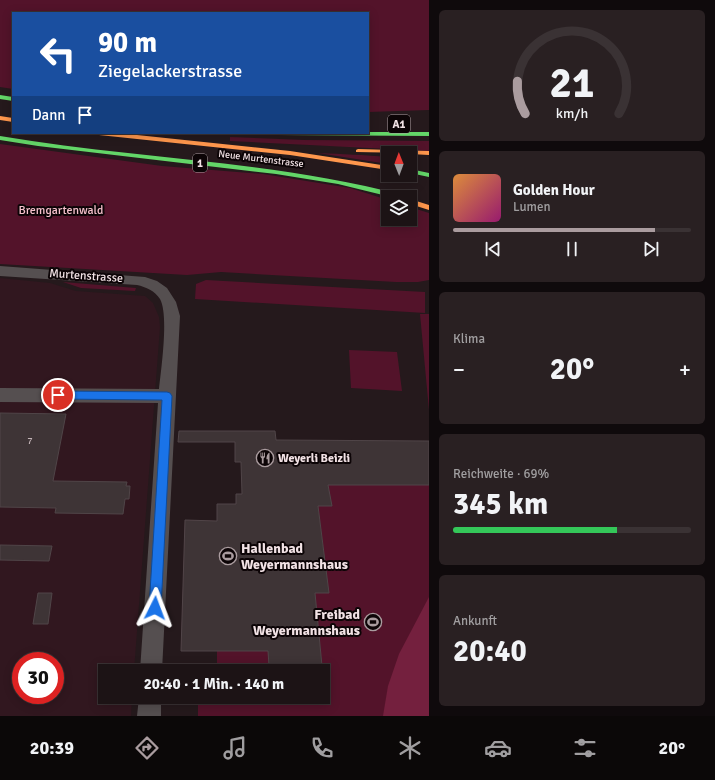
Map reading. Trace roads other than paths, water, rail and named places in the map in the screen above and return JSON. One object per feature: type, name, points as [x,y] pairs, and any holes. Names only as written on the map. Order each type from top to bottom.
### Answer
[{"type":"main road","points":[[0,97],[12,99]]},
{"type":"main road","points":[[0,118],[12,120]]},
{"type":"main road","name":"A1","points":[[369,124],[394,124]]},
{"type":"main road","points":[[109,134],[290,153],[381,167]]},
{"type":"main road","name":"A1","points":[[369,134],[429,134]]},
{"type":"main road","name":"Neue Murtenstrasse","points":[[0,138],[84,151],[305,175],[381,192]]},
{"type":"main road","points":[[149,138],[324,149]]},
{"type":"main road","points":[[349,150],[429,153]]},
{"type":"main road","points":[[417,173],[429,175]]},
{"type":"main road","points":[[417,204],[429,208]]},
{"type":"street","name":"Murtenstrasse","points":[[0,271],[137,280],[157,286],[167,297],[172,316],[167,396]]},
{"type":"street","points":[[0,395],[167,396],[151,664]]},
{"type":"street","points":[[149,716],[150,704]]},
{"type":"place","name":"Weyerli Beizli","points":[[265,458]]},
{"type":"place","name":"Hallenbad Weyermannshaus","points":[[228,556]]},
{"type":"place","name":"Freibad Weyermannshaus","points":[[373,622]]},
{"type":"park label","name":"Bremgartenwald","points":[[61,210]]}]
